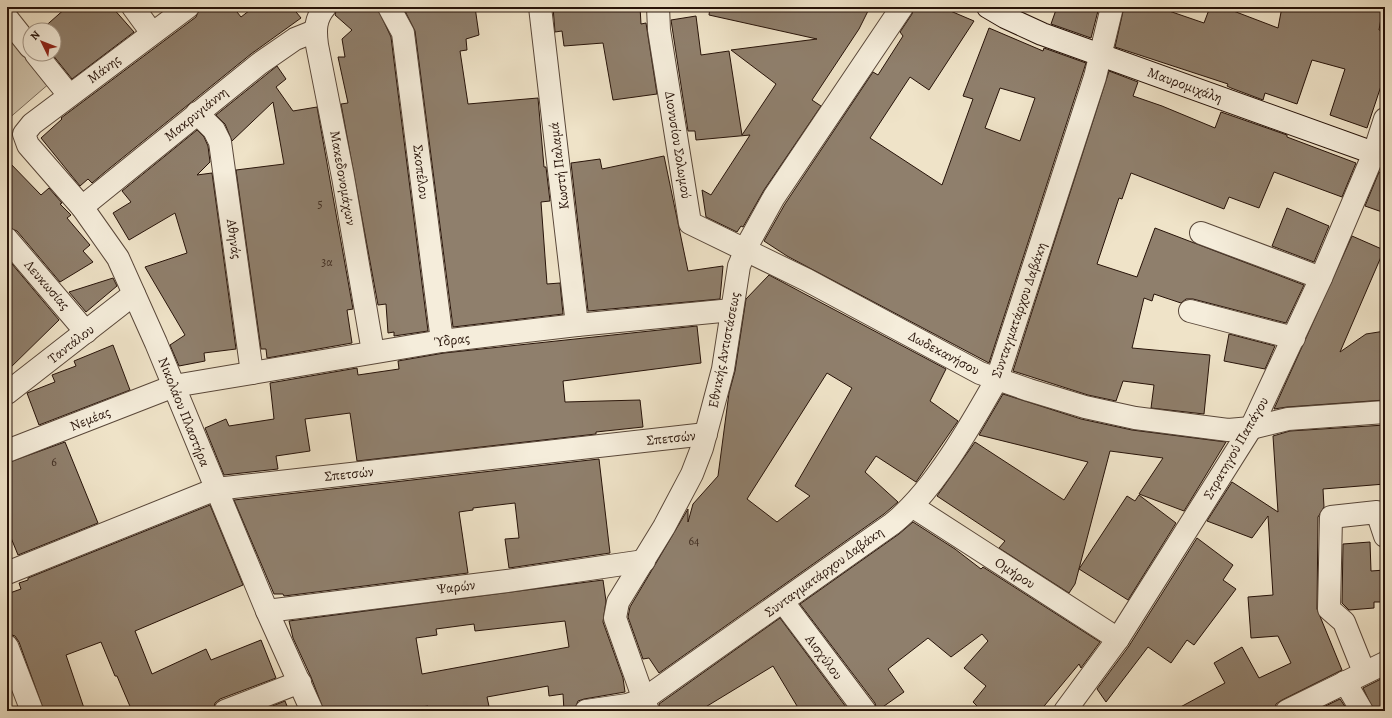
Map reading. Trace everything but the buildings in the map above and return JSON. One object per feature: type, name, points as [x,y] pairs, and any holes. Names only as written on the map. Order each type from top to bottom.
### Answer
[{"type":"street","points":[[133,7],[152,33]]},
{"type":"street","name":"Μάνης","points":[[24,134],[32,124],[69,95],[188,7]]},
{"type":"street","name":"Μακεδονομάχων","points":[[324,7],[317,19],[316,32],[344,177],[373,352]]},
{"type":"street","name":"Σκοπέλου","points":[[389,7],[403,33],[442,341]]},
{"type":"street","name":"Κωστή Παλαμά","points":[[540,7],[577,325]]},
{"type":"street","name":"Διονυσίου Σολωμού","points":[[658,7],[659,30],[690,222],[744,251]]},
{"type":"street","name":"Εθνικής Αντιστάσεως","points":[[646,705],[615,614],[620,597],[644,561],[688,481],[706,434],[723,369],[739,266],[744,251],[774,197],[902,7]]},
{"type":"street","name":"Μαυρομιχάλη","points":[[988,7],[1026,27],[1380,155]]},
{"type":"street","name":"Συνταγματάρχου Δαβάκη","points":[[586,711],[627,705],[646,705],[783,602],[892,524],[912,506],[948,458],[997,379],[1101,55],[1112,7]]},
{"type":"street","points":[[7,18],[22,37]]},
{"type":"street","name":"Μακρυγιάννη","points":[[82,207],[197,113],[285,45],[295,39],[316,32]]},
{"type":"street","points":[[42,62],[69,95]]},
{"type":"street","name":"Αθηνάς","points":[[197,113],[214,130],[220,142],[252,373]]},
{"type":"street","name":"Στρατηγού Παπάγου","points":[[1065,711],[1118,639],[1251,428],[1380,155],[1385,119]]},
{"type":"street","name":"Νικολάου Πλαστήρα","points":[[24,134],[28,145],[82,207],[115,253],[174,386],[267,611],[312,711]]},
{"type":"street","points":[[1201,232],[1321,278]]},
{"type":"street","name":"Λευκωσίας","points":[[7,239],[86,332]]},
{"type":"street","name":"Δωδεκανήσου","points":[[744,251],[807,280],[980,373],[1057,399],[1135,418],[1228,430],[1251,428],[1288,419],[1385,412]]},
{"type":"street","name":"Ταντάλου","points":[[7,393],[134,294]]},
{"type":"street","name":"Ύδρας","points":[[174,386],[442,341],[577,325],[732,310]]},
{"type":"street","points":[[1190,311],[1294,338]]},
{"type":"street","name":"Νεμέας","points":[[7,451],[174,386]]},
{"type":"street","name":"Σπετσών","points":[[7,573],[216,489],[706,434]]},
{"type":"street","name":"Ομήρου","points":[[912,506],[1118,639]]},
{"type":"street","points":[[1364,672],[1344,622],[1329,609],[1331,517],[1377,512],[1385,536]]},
{"type":"street","name":"Ψαρών","points":[[267,611],[507,581],[644,561]]},
{"type":"street","name":"Αισχύλου","points":[[783,602],[865,711]]},
{"type":"street","points":[[7,646],[32,711]]},
{"type":"street","points":[[1287,711],[1385,663]]},
{"type":"street","points":[[225,711],[300,682]]},
{"type":"street","points":[[1345,682],[1362,711]]},
{"type":"shaded area","points":[[7,27],[22,46],[22,62],[35,62],[51,82],[7,120]]}]
